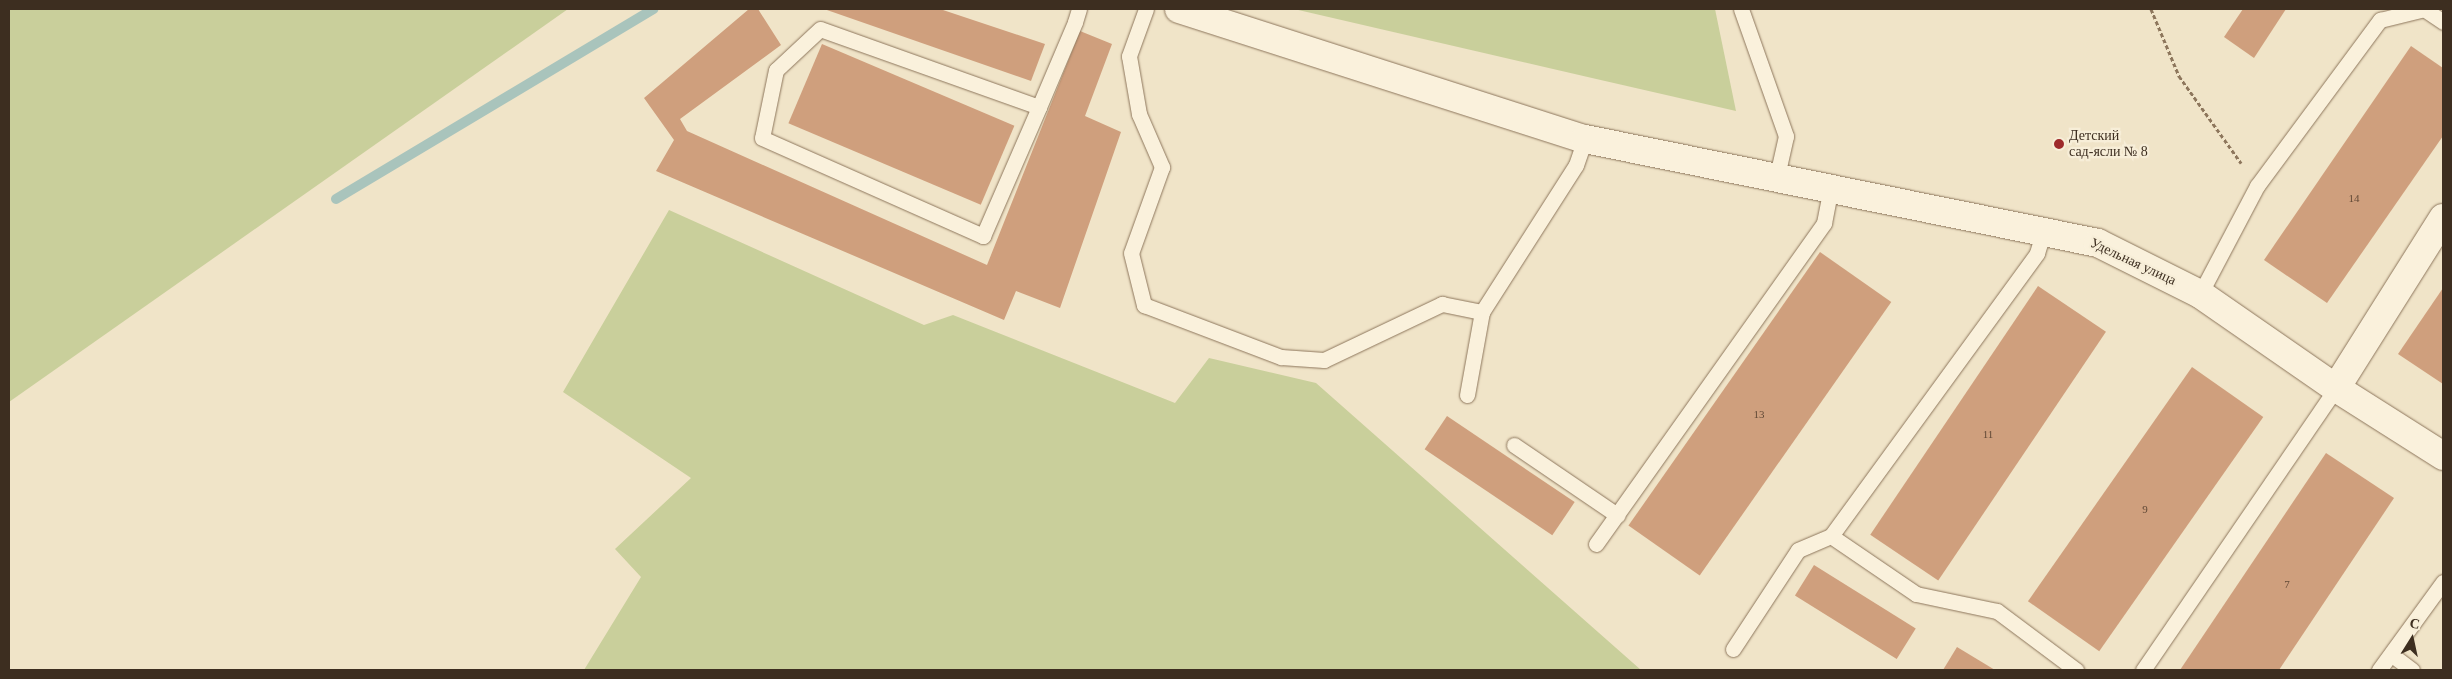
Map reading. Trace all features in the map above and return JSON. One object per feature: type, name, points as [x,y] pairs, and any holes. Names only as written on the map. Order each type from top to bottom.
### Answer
[{"type":"street","name":"Удельная улица","points":[[1178,9],[1585,138],[1831,186],[2098,243],[2200,294],[2336,388],[2443,456]]},
{"type":"street","points":[[2336,388],[2443,218]]},
{"type":"lane","points":[[1039,107],[820,29],[776,70],[762,138],[983,236],[1039,107],[1079,9]]},
{"type":"lane","points":[[1146,9],[1129,56],[1139,114],[1162,167],[1131,253],[1144,305],[1281,357],[1324,360],[1442,304],[1482,312]]},
{"type":"lane","points":[[1741,9],[1786,136],[1777,176]]},
{"type":"lane","points":[[2200,294],[2258,186],[2380,20],[2424,9],[2443,22]]},
{"type":"lane","points":[[1466,395],[1482,312],[1576,165],[1585,138]]},
{"type":"lane","points":[[1596,544],[1824,223],[1831,186]]},
{"type":"lane","points":[[1733,649],[1798,550],[1831,536],[2038,254],[2044,230]]},
{"type":"lane","points":[[2143,670],[2336,388]]},
{"type":"lane","points":[[1514,445],[1617,515]]},
{"type":"lane","points":[[1831,536],[1916,594],[1997,612],[2076,670]]},
{"type":"lane","points":[[2379,670],[2392,655],[2443,582]]},
{"type":"lane","points":[[2392,655],[2412,670]]},
{"type":"path","points":[[2151,9],[2178,76],[2258,186]]},
{"type":"green space","points":[[9,9],[568,9],[9,402]]},
{"type":"green space","points":[[1294,9],[1715,9],[1736,111],[1592,78]]},
{"type":"green space","points":[[669,210],[924,325],[953,315],[1175,403],[1209,358],[1316,383],[1641,670],[584,670],[641,577],[615,549],[691,478],[563,392]]},
{"type":"building","points":[[749,9],[758,9],[781,45],[680,119],[687,131],[987,265],[1080,31],[1112,44],[1085,116],[1121,132],[1060,308],[1016,291],[1004,320],[656,171],[674,140],[644,98]]},
{"type":"building","points":[[824,9],[940,9],[1045,44],[1031,81]]},
{"type":"building","points":[[2243,9],[2286,9],[2254,58],[2224,37]]},
{"type":"building","points":[[822,44],[1014,126],[981,205],[788,123]]},
{"type":"building","points":[[2411,46],[2443,68],[2443,136],[2327,303],[2264,260]]},
{"type":"building","points":[[1820,252],[1891,302],[1700,575],[1628,526]]},
{"type":"building","points":[[2038,286],[2106,332],[1938,581],[1870,535]]},
{"type":"building","points":[[2443,288],[2443,384],[2398,354]]},
{"type":"building","points":[[2192,367],[2263,417],[2099,651],[2028,601]]},
{"type":"building","points":[[1447,416],[1575,502],[1552,535],[1425,449]]},
{"type":"building","points":[[2326,453],[2394,498],[2279,670],[2180,670]]},
{"type":"building","points":[[1814,565],[1916,629],[1897,659],[1795,596]]},
{"type":"building","points":[[1957,647],[1995,670],[1943,670]]},
{"type":"waterway","points":[[336,199],[654,9]]},
{"type":"place","name":"Детский сад-ясли № 8","points":[[2059,144]]}]
